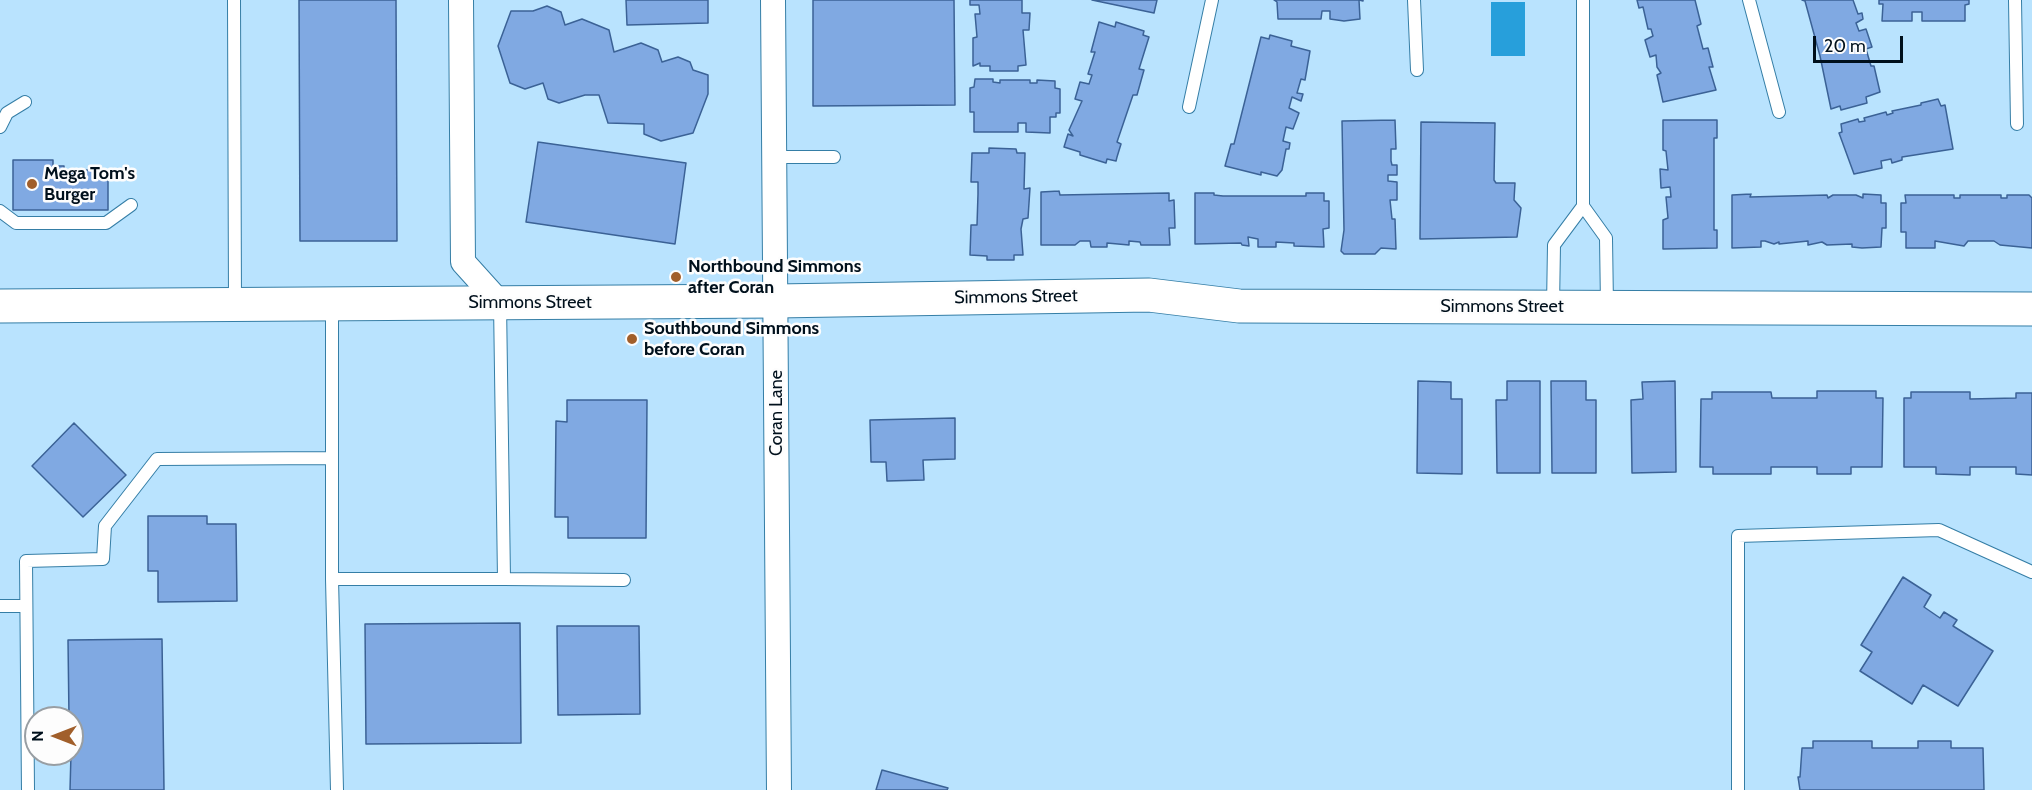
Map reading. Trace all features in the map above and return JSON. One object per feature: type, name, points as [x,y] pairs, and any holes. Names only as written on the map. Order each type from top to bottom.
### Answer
[{"type":"main road","name":"Simmons Street","points":[[0,306],[1149,296],[1239,306],[2032,309]]},
{"type":"street","points":[[461,0],[463,262],[500,303]]},
{"type":"street","name":"Coran Lane","points":[[773,0],[779,790]]},
{"type":"lane","points":[[234,0],[235,304]]},
{"type":"lane","points":[[1189,106],[1212,0]]},
{"type":"lane","points":[[1414,0],[1417,70]]},
{"type":"lane","points":[[1583,0],[1583,206],[1606,238],[1607,308]]},
{"type":"lane","points":[[1749,0],[1779,112]]},
{"type":"lane","points":[[2015,0],[2017,124]]},
{"type":"lane","points":[[0,127],[7,113],[25,102]]},
{"type":"lane","points":[[773,158],[834,157]]},
{"type":"lane","points":[[0,211],[16,223],[106,223],[131,205]]},
{"type":"lane","points":[[1553,308],[1554,245],[1583,206]]},
{"type":"lane","points":[[500,303],[504,579]]},
{"type":"lane","points":[[332,304],[332,579],[337,790]]},
{"type":"lane","points":[[28,790],[26,561],[103,560],[105,526],[158,459],[332,458]]},
{"type":"lane","points":[[1738,790],[1738,536],[1939,530],[2032,572]]},
{"type":"lane","points":[[332,579],[624,580]]},
{"type":"lane","points":[[0,606],[26,606]]},
{"type":"water","points":[[1491,2],[1525,2],[1525,56],[1491,56]]},
{"type":"building","points":[[299,0],[396,0],[397,241],[300,241]]},
{"type":"building","points":[[626,0],[708,0],[708,23],[627,25]]},
{"type":"building","points":[[813,0],[954,0],[955,105],[813,106]]},
{"type":"building","points":[[970,0],[1022,0],[1022,13],[1030,13],[1029,30],[1023,30],[1026,65],[1018,66],[1018,71],[990,71],[990,66],[980,66],[980,63],[973,66],[973,38],[977,37],[975,14],[980,14],[979,5],[970,5]]},
{"type":"building","points":[[1092,0],[1157,0],[1154,13]]},
{"type":"building","points":[[1274,0],[1359,0],[1360,19],[1344,21],[1330,19],[1330,11],[1322,11],[1321,19],[1278,19],[1277,2]]},
{"type":"building","points":[[1637,0],[1695,0],[1701,24],[1697,26],[1703,49],[1708,48],[1713,67],[1709,67],[1716,90],[1663,102],[1657,75],[1661,73],[1657,67],[1656,55],[1650,57],[1645,40],[1653,36],[1651,29],[1648,29],[1643,7],[1639,8]]},
{"type":"building","points":[[1802,0],[1853,0],[1858,14],[1862,13],[1863,19],[1856,23],[1859,31],[1866,29],[1872,47],[1866,49],[1871,66],[1874,66],[1880,92],[1866,97],[1867,103],[1841,110],[1840,106],[1831,109],[1820,56],[1805,1]]},
{"type":"building","points":[[1879,0],[1969,0],[1969,4],[1965,5],[1965,21],[1922,21],[1922,12],[1912,12],[1912,21],[1882,21],[1883,4],[1879,4]]},
{"type":"building","points":[[547,6],[561,12],[565,25],[582,19],[609,30],[614,52],[641,43],[658,50],[662,62],[678,57],[690,62],[693,70],[708,75],[708,94],[693,133],[661,141],[644,134],[644,124],[608,123],[599,95],[585,95],[559,103],[548,99],[543,83],[525,89],[510,83],[498,46],[511,11],[533,11]]},
{"type":"building","points":[[1099,22],[1115,27],[1116,22],[1144,31],[1143,35],[1149,37],[1139,69],[1144,70],[1137,95],[1133,95],[1117,142],[1121,144],[1116,161],[1107,159],[1106,163],[1064,147],[1068,134],[1073,136],[1069,130],[1082,101],[1075,99],[1080,82],[1089,84],[1092,75],[1088,74],[1095,52],[1091,52]]},
{"type":"building","points":[[1270,35],[1292,41],[1291,46],[1310,51],[1305,80],[1301,79],[1297,93],[1303,94],[1301,101],[1292,97],[1289,108],[1299,113],[1293,129],[1286,127],[1283,141],[1290,143],[1289,149],[1286,149],[1282,170],[1277,176],[1261,172],[1261,175],[1225,166],[1231,144],[1234,144],[1261,37],[1269,39]]},
{"type":"building","points":[[975,79],[993,79],[993,82],[1000,83],[1000,80],[1030,80],[1030,83],[1037,83],[1037,80],[1055,81],[1055,88],[1060,89],[1060,113],[1056,113],[1056,117],[1050,117],[1050,133],[1026,132],[1026,123],[1018,123],[1018,132],[974,132],[974,112],[970,112],[970,88],[974,87]]},
{"type":"building","points":[[1938,99],[1941,106],[1945,105],[1953,149],[1902,157],[1902,160],[1892,163],[1891,159],[1881,161],[1882,168],[1854,174],[1839,133],[1842,132],[1841,124],[1858,119],[1859,122],[1865,121],[1864,118],[1886,112],[1887,115],[1893,113],[1892,111]]},
{"type":"building","points":[[1395,120],[1396,149],[1391,149],[1391,161],[1392,165],[1397,165],[1397,175],[1388,175],[1388,181],[1397,182],[1397,200],[1390,200],[1392,219],[1395,219],[1396,249],[1381,248],[1375,254],[1344,254],[1341,251],[1344,230],[1342,121]]},
{"type":"building","points":[[1663,120],[1717,120],[1717,138],[1714,138],[1714,230],[1717,230],[1717,248],[1663,249],[1663,220],[1668,218],[1666,197],[1671,197],[1670,187],[1661,188],[1660,169],[1668,170],[1666,151],[1663,150]]},
{"type":"building","points":[[1421,122],[1495,123],[1494,180],[1496,183],[1515,183],[1514,200],[1521,208],[1517,237],[1420,239]]},
{"type":"building","points":[[538,142],[686,163],[675,244],[526,222]]},
{"type":"building","points":[[989,148],[1016,149],[1017,153],[1025,153],[1024,189],[1030,188],[1028,218],[1023,219],[1021,229],[1023,255],[1014,255],[1014,260],[987,260],[987,256],[970,255],[971,225],[977,225],[978,194],[978,182],[971,182],[972,153],[989,153]]},
{"type":"building","points":[[13,160],[53,160],[53,166],[64,166],[64,170],[108,170],[108,210],[13,210]]},
{"type":"building","points":[[1059,191],[1060,195],[1169,193],[1169,201],[1174,200],[1175,228],[1169,228],[1170,245],[1141,245],[1140,242],[1129,241],[1129,245],[1107,243],[1107,247],[1091,247],[1090,241],[1080,241],[1075,245],[1041,245],[1041,192]]},
{"type":"building","points":[[1195,193],[1214,193],[1214,195],[1223,196],[1306,196],[1306,193],[1324,193],[1324,201],[1329,201],[1329,228],[1323,229],[1324,247],[1294,246],[1294,243],[1276,242],[1276,247],[1258,247],[1258,239],[1248,237],[1249,246],[1241,243],[1195,244]]},
{"type":"building","points":[[1751,194],[1750,197],[1827,195],[1828,198],[1833,195],[1856,195],[1863,198],[1863,194],[1881,195],[1881,203],[1886,203],[1886,228],[1882,228],[1881,247],[1862,248],[1852,247],[1852,244],[1827,245],[1822,242],[1808,245],[1808,241],[1774,244],[1761,241],[1761,247],[1732,248],[1732,195]]},
{"type":"building","points":[[1905,195],[1954,195],[1954,198],[1960,198],[1960,195],[2001,195],[2001,198],[2007,198],[2007,195],[2029,195],[2032,198],[2032,248],[2000,245],[1994,241],[1968,241],[1964,246],[1935,241],[1935,248],[1906,248],[1906,232],[1901,232],[1901,203],[1906,203]]},
{"type":"building","points":[[1418,381],[1451,382],[1451,399],[1462,399],[1462,474],[1417,473]]},
{"type":"building","points":[[1507,381],[1540,381],[1540,473],[1497,473],[1496,400],[1507,400]]},
{"type":"building","points":[[1551,381],[1586,381],[1586,400],[1596,400],[1596,473],[1552,473]]},
{"type":"building","points":[[1675,381],[1676,472],[1632,473],[1631,400],[1643,399],[1642,382]]},
{"type":"building","points":[[1817,391],[1876,391],[1876,398],[1883,398],[1882,467],[1851,467],[1851,474],[1817,474],[1817,467],[1771,467],[1771,474],[1713,474],[1713,467],[1700,467],[1701,399],[1712,399],[1712,392],[1771,392],[1772,398],[1817,398]]},
{"type":"building","points":[[1911,392],[1970,392],[1970,399],[2016,398],[2016,393],[2032,393],[2032,475],[2016,474],[2016,467],[1970,467],[1970,475],[1936,474],[1936,467],[1904,467],[1904,398],[1911,398]]},
{"type":"building","points":[[567,400],[647,400],[646,538],[568,538],[568,517],[555,517],[556,421],[567,422]]},
{"type":"building","points":[[955,418],[955,459],[923,460],[924,480],[887,481],[886,462],[871,462],[870,420]]},
{"type":"building","points":[[74,423],[126,475],[83,517],[32,466]]},
{"type":"building","points":[[148,516],[207,516],[207,524],[236,524],[237,601],[158,602],[158,571],[148,571]]},
{"type":"building","points":[[1903,577],[1931,595],[1924,607],[1940,618],[1944,612],[1957,620],[1953,626],[1993,651],[1958,706],[1923,685],[1912,704],[1860,671],[1872,652],[1861,645]]},
{"type":"building","points":[[520,623],[521,743],[366,744],[365,624]]},
{"type":"building","points":[[557,626],[639,626],[640,714],[558,715]]},
{"type":"building","points":[[162,639],[164,790],[70,790],[71,766],[84,766],[84,706],[69,706],[68,640]]},
{"type":"building","points":[[1813,741],[1872,741],[1872,748],[1918,748],[1918,741],[1951,741],[1951,748],[1983,748],[1984,790],[1800,790],[1798,777],[1800,777],[1802,748],[1813,748]]},
{"type":"building","points":[[882,770],[948,788],[947,790],[876,790]]},
{"type":"place","name":"Mega Tom's Burger","points":[[32,184]]},
{"type":"place","name":"Northbound Simmons after Coran","points":[[676,277]]},
{"type":"place","name":"Southbound Simmons before Coran","points":[[632,339]]}]
